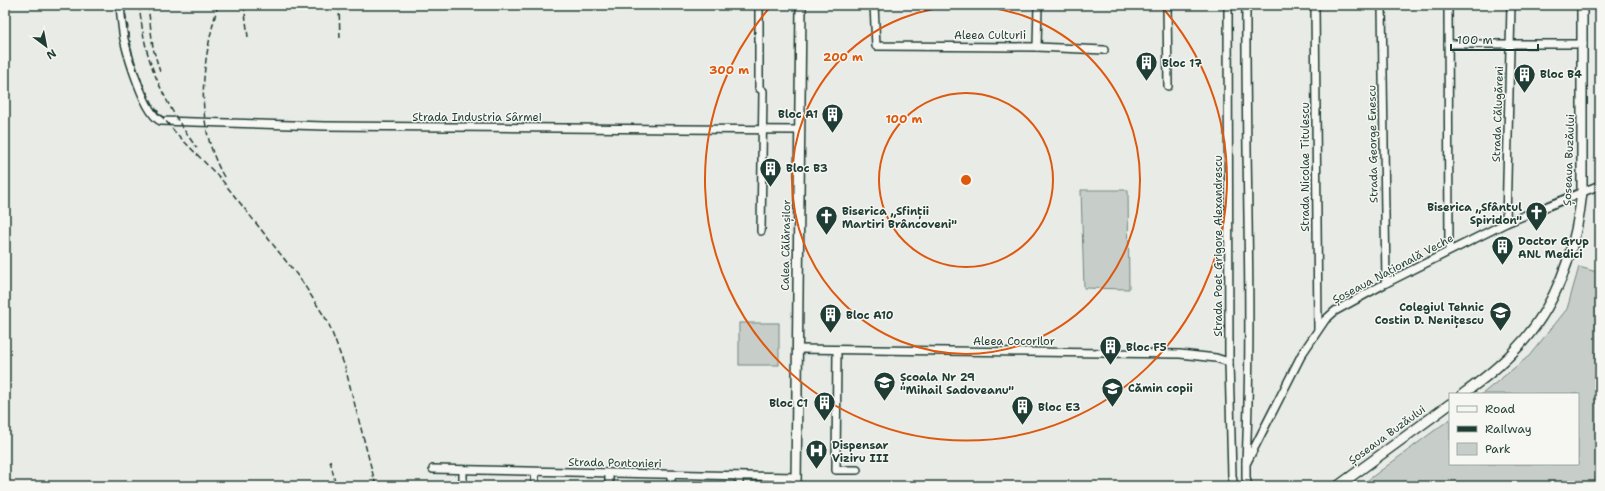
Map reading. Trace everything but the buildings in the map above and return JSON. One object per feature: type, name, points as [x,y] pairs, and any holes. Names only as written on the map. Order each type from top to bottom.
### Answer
[{"type":"main road","name":"Calea Călărașilor","points":[[796,482],[801,5]]},
{"type":"main road","name":"Șoseaua Buzăului","points":[[1464,393],[1489,375],[1515,351],[1538,322],[1548,307],[1570,256],[1578,220],[1582,192],[1582,5]]},
{"type":"main road","name":"Șoseaua Buzăului","points":[[1338,486],[1449,405]]},
{"type":"street","name":"Strada Industria Sârmei","points":[[120,5],[124,39],[130,61],[147,103],[156,117],[164,121],[325,126],[762,128],[799,130]]},
{"type":"street","points":[[759,5],[759,88],[763,91],[761,231]]},
{"type":"street","name":"Aleea Culturii","points":[[874,5],[876,46],[1037,47],[1104,50]]},
{"type":"street","points":[[1037,47],[1038,5]]},
{"type":"street","points":[[1167,5],[1168,86]]},
{"type":"street","name":"Strada Poet Grigore Alexandrescu","points":[[1228,5],[1229,362],[1232,468],[1234,486]]},
{"type":"street","points":[[1246,5],[1245,74],[1250,315],[1246,464],[1246,478],[1248,486]]},
{"type":"street","name":"Strada Nicolae Titulescu","points":[[1315,5],[1318,330]]},
{"type":"street","name":"Strada George Enescu","points":[[1382,5],[1386,283]]},
{"type":"street","points":[[1448,5],[1450,251]]},
{"type":"street","name":"Strada Călugăreni","points":[[1506,223],[1511,5]]},
{"type":"street","points":[[1448,44],[1583,44]]},
{"type":"street","name":"Șoseaua Națională Veche","points":[[1246,464],[1290,378],[1318,330],[1335,311],[1386,283],[1506,223],[1600,185]]},
{"type":"street","name":"Aleea Cocorilor","points":[[797,349],[1180,354],[1216,358],[1229,362]]},
{"type":"street","points":[[837,350],[836,470],[858,470]]},
{"type":"street","name":"Strada Pontonieri","points":[[433,469],[463,471],[739,476],[796,482]]},
{"type":"street","points":[[463,471],[463,486]]},
{"type":"street","points":[[535,486],[536,472]]},
{"type":"street","points":[[608,474],[608,486]]},
{"type":"street","points":[[671,475],[671,486]]},
{"type":"street","points":[[739,476],[739,486]]},
{"type":"green space","points":[[1081,190],[1128,190],[1129,289],[1084,288]]},
{"type":"green space","points":[[1600,263],[1600,486],[1360,486],[1449,420],[1449,465],[1579,465],[1579,393],[1483,393],[1529,356],[1567,309],[1579,267],[1597,272]]},
{"type":"green space","points":[[739,323],[779,323],[779,365],[739,365]]},
{"type":"railway","points":[[124,5],[133,59],[142,83],[155,108],[175,132],[221,179],[301,280],[328,322],[345,367],[376,486]]},
{"type":"railway","points":[[139,5],[146,45],[151,64],[161,89],[174,114],[197,148]]},
{"type":"railway","points":[[148,5],[153,48],[160,72]]},
{"type":"railway","points":[[218,5],[208,49],[203,92],[204,114],[208,135],[214,156],[224,177]]},
{"type":"railway","points":[[244,5],[248,37]]},
{"type":"railway","points":[[339,5],[340,40]]},
{"type":"railway","points":[[330,460],[336,486]]},
{"type":"place","name":"Bloc 17","points":[[1147,82]]},
{"type":"place","name":"Bloc B4","points":[[1525,94]]},
{"type":"place","name":"Bloc A1","points":[[833,134]]},
{"type":"place","name":"Bloc B3","points":[[771,188]]},
{"type":"place","name":"Biserica „Sfântul Spiridon\"","points":[[1537,232]]},
{"type":"place","name":"Biserica „Sfinții Martiri Brâncoveni\"","points":[[827,236]]},
{"type":"place","name":"Doctor Grup ANL Medici","points":[[1502,266]]},
{"type":"place","name":"Colegiul Tehnic Costin D. Nenițescu","points":[[1500,332]]},
{"type":"place","name":"Bloc A10","points":[[830,334]]},
{"type":"place","name":"Bloc F5","points":[[1110,366]]},
{"type":"place","name":"Școala Nr 29 \"Mihail Sadoveanu\"","points":[[884,402]]},
{"type":"place","name":"Cămin copii","points":[[1112,408]]},
{"type":"place","name":"Bloc C1","points":[[824,422]]},
{"type":"place","name":"Bloc E3","points":[[1023,426]]},
{"type":"place","name":"Dispensar Viziru III","points":[[816,470]]}]
